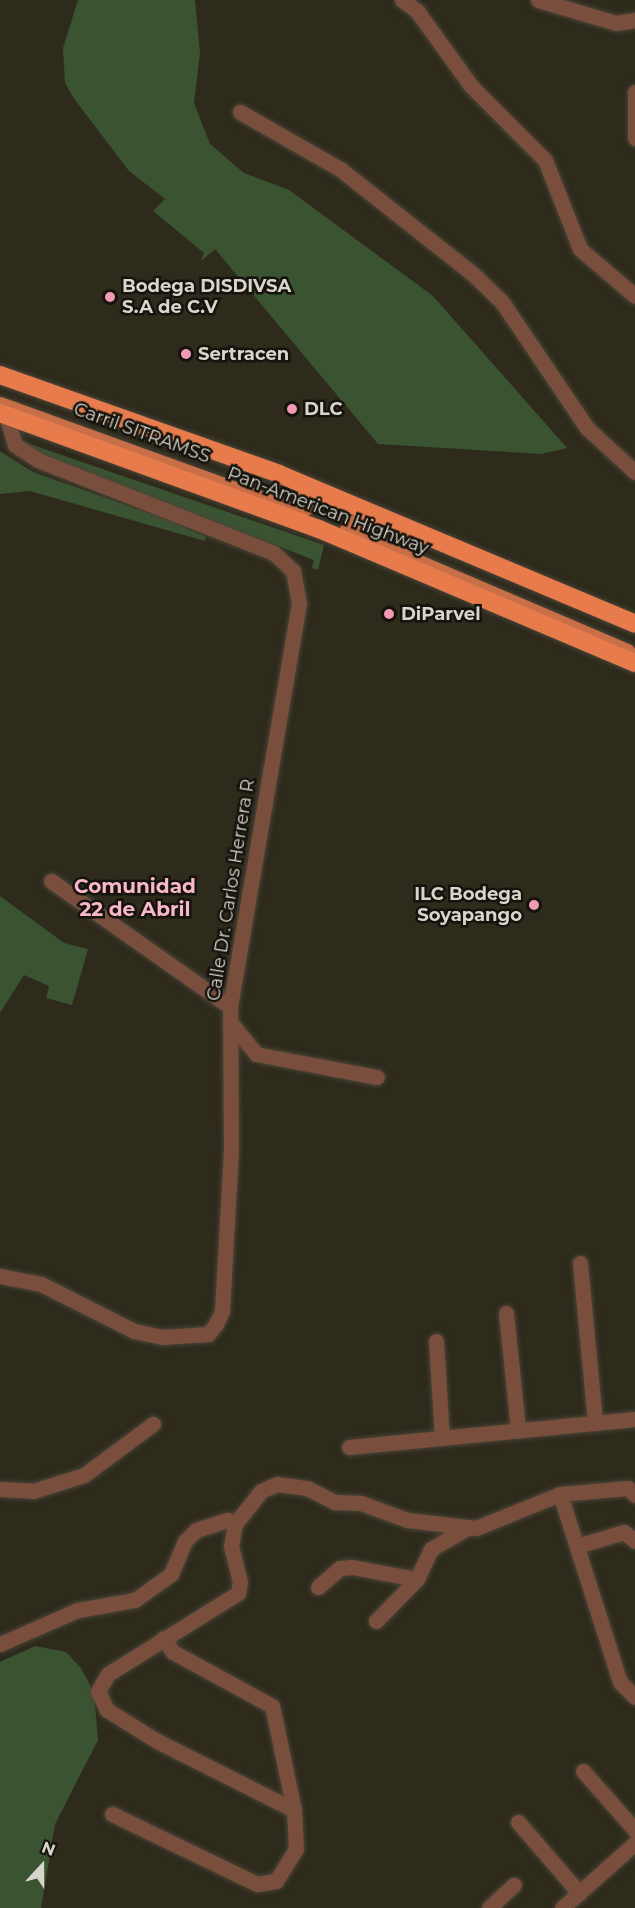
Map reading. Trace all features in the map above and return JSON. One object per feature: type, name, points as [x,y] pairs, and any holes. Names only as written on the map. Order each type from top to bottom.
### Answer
[{"type":"highway","name":"Pan-American Highway","points":[[0,375],[279,474],[635,624]]},
{"type":"highway","name":"Pan-American Highway","points":[[2,410],[319,529],[635,663]]},
{"type":"main road","name":"Carril SITRAMSS","points":[[0,382],[367,517],[635,632]]},
{"type":"main road","name":"Carril SITRAMSS","points":[[2,410],[298,512],[635,654]]},
{"type":"main road","points":[[298,512],[309,506],[305,494]]},
{"type":"main road","points":[[359,536],[353,523],[367,517]]},
{"type":"street","points":[[402,0],[417,11],[471,86],[545,160],[580,249],[635,296]]},
{"type":"street","points":[[538,0],[616,23],[635,20]]},
{"type":"street","points":[[635,92],[635,138]]},
{"type":"street","points":[[240,112],[340,169],[473,274],[502,302],[587,428],[635,472]]},
{"type":"street","name":"Calle Dr. Carlos Herrera R","points":[[0,1276],[41,1284],[134,1331],[162,1337],[208,1334],[222,1311],[231,1149],[230,1014],[299,603],[293,571],[274,553],[38,460],[15,445],[2,410]]},
{"type":"street","points":[[51,881],[230,1014],[240,1041],[256,1054],[377,1077]]},
{"type":"street","points":[[580,1263],[595,1423]]},
{"type":"street","points":[[506,1313],[518,1430]]},
{"type":"street","points":[[435,1341],[442,1438]]},
{"type":"street","points":[[349,1447],[635,1419]]},
{"type":"street","points":[[0,1489],[33,1491],[84,1475],[153,1424]]},
{"type":"street","points":[[294,1810],[107,1710],[98,1691],[102,1681],[163,1638],[238,1593],[240,1582],[231,1546],[235,1524],[261,1491],[277,1484],[307,1488],[334,1502],[368,1505],[407,1520],[468,1527],[493,1525],[541,1499],[560,1494],[628,1488],[635,1496]]},
{"type":"street","points":[[560,1494],[620,1682],[635,1697]]},
{"type":"street","points":[[0,1644],[78,1610],[135,1600],[171,1574],[185,1540],[196,1530],[227,1520],[235,1524]]},
{"type":"street","points":[[376,1621],[417,1579],[431,1549],[468,1527]]},
{"type":"street","points":[[577,1545],[624,1532],[635,1541]]},
{"type":"street","points":[[318,1587],[340,1568],[352,1567],[417,1579]]},
{"type":"street","points":[[112,1814],[257,1884],[276,1881],[289,1866],[296,1849],[294,1810],[272,1706],[173,1652],[163,1638]]},
{"type":"street","points":[[583,1771],[635,1830]]},
{"type":"street","points":[[518,1822],[570,1904],[635,1843]]},
{"type":"street","points":[[489,1908],[514,1886]]},
{"type":"green space","points":[[78,0],[195,0],[200,53],[194,103],[210,144],[244,173],[289,190],[433,296],[567,448],[541,454],[378,444],[215,249],[201,261],[204,253],[153,211],[165,199],[129,171],[75,100],[65,83],[63,48]]},
{"type":"green space","points":[[15,439],[324,545],[318,570],[312,568],[314,560],[22,448]]},
{"type":"green space","points":[[0,451],[33,472],[174,522],[206,537],[205,541],[30,491],[0,494]]},
{"type":"green space","points":[[0,896],[64,943],[88,949],[72,1005],[46,998],[49,986],[24,975],[0,1013]]},
{"type":"green space","points":[[35,1646],[66,1652],[81,1668],[94,1693],[98,1740],[55,1824],[41,1908],[0,1908],[0,1662]]},
{"type":"place","name":"Bodega DISDIVSA S.A de C.V","points":[[110,297]]},
{"type":"place","name":"Sertracen","points":[[186,354]]},
{"type":"place","name":"DLC","points":[[292,409]]},
{"type":"place","name":"DiParvel","points":[[389,614]]},
{"type":"place","name":"ILC Bodega Soyapango","points":[[534,905]]},
{"type":"district","name":"Comunidad 22 de Abril","points":[[135,898]]}]
